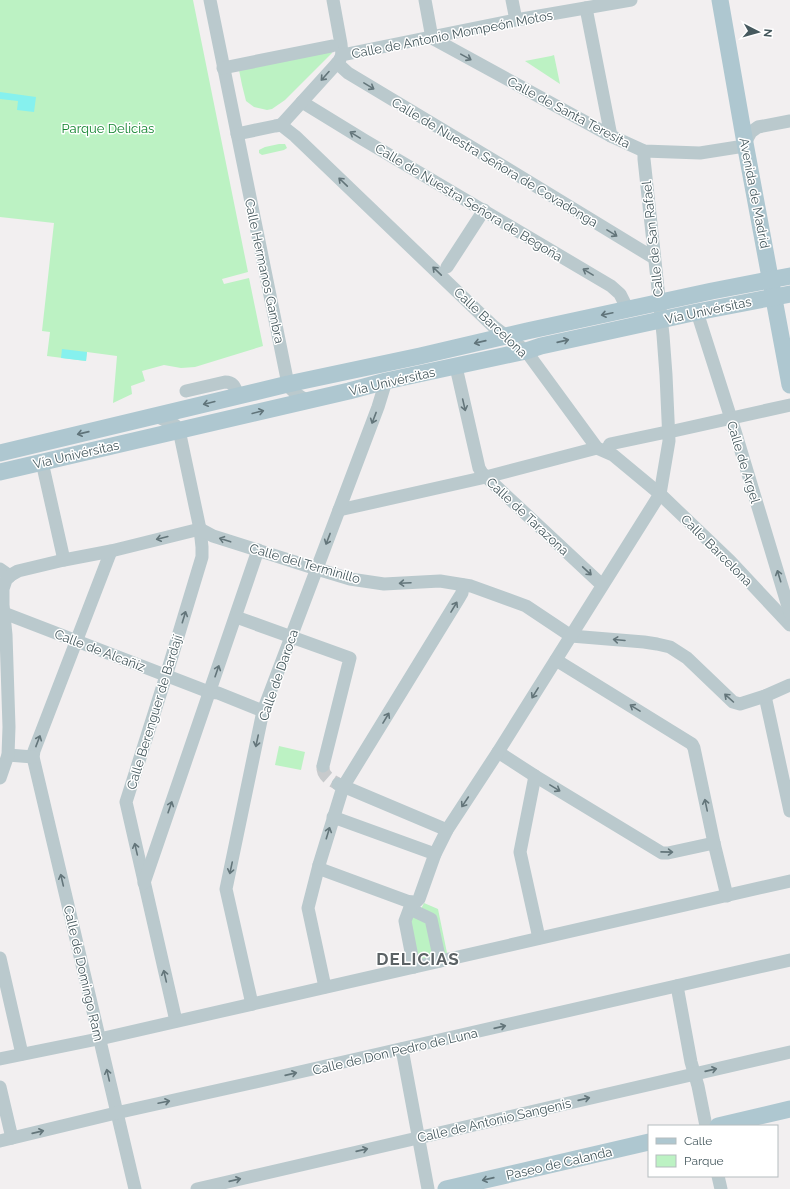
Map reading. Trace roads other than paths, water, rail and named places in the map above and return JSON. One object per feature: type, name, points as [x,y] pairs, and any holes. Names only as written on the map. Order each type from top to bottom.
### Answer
[{"type":"main road","name":"Avenida de Madrid","points":[[720,0],[781,278],[790,385]]},
{"type":"main road","name":"Avenida de Madrid","points":[[731,0],[750,136]]},
{"type":"main road","name":"Vía Univérsitas","points":[[0,453],[238,395],[395,362],[659,302],[781,278]]},
{"type":"main road","name":"Avenida de Madrid","points":[[783,295],[790,325]]},
{"type":"main road","name":"Vía Univérsitas","points":[[0,472],[349,391],[386,381],[526,352],[541,346],[661,319],[783,295]]},
{"type":"main road","points":[[386,381],[395,362]]},
{"type":"main road","points":[[722,1125],[790,1109]]},
{"type":"main road","name":"Paseo de Calanda","points":[[446,1189],[648,1142]]},
{"type":"street","name":"Calle Hermanos Gambra","points":[[210,0],[288,384]]},
{"type":"street","points":[[333,0],[337,55]]},
{"type":"street","points":[[425,0],[432,38]]},
{"type":"street","points":[[512,0],[516,20]]},
{"type":"street","name":"Calle de Antonio Mompeón Motos","points":[[224,68],[337,55],[586,8],[600,3],[631,0]]},
{"type":"street","points":[[586,8],[611,136]]},
{"type":"street","name":"Calle de Santa Teresita","points":[[432,38],[611,136],[644,151],[700,153],[738,147],[758,127],[790,121]]},
{"type":"street","name":"Calle de Antonio Mompeón Motos","points":[[281,125],[302,102],[337,55]]},
{"type":"street","name":"Calle de Nuestra Señora de Covadonga","points":[[337,55],[348,73],[498,162],[654,258]]},
{"type":"street","name":"Calle de Nuestra Señora de Begoña","points":[[302,102],[611,286],[620,294],[628,310]]},
{"type":"street","points":[[237,134],[281,125]]},
{"type":"street","name":"Calle Barcelona","points":[[281,125],[295,136],[493,326],[526,352],[603,448],[660,494],[730,561],[790,625]]},
{"type":"street","name":"Calle de San Rafael","points":[[644,151],[666,375],[666,433],[669,441],[660,494]]},
{"type":"street","points":[[447,267],[484,210]]},
{"type":"street","name":"Calle de Argel","points":[[697,312],[790,613]]},
{"type":"street","name":"Calle de Tarazona","points":[[456,367],[479,468],[482,473],[602,585]]},
{"type":"street","name":"Calle de Daroca","points":[[252,1004],[226,889],[264,711],[378,407],[386,381]]},
{"type":"street","points":[[186,391],[229,382],[235,387],[238,395]]},
{"type":"street","points":[[288,384],[295,393],[306,400]]},
{"type":"street","points":[[339,510],[486,477],[603,448],[610,444],[790,405]]},
{"type":"street","points":[[156,416],[175,426],[179,430]]},
{"type":"street","name":"Calle Berenguer de Bardají","points":[[176,1021],[126,802],[202,557],[200,529],[179,430]]},
{"type":"street","points":[[42,462],[64,560]]},
{"type":"street","points":[[414,967],[406,920],[411,906],[419,899],[447,830],[498,752],[660,494]]},
{"type":"street","points":[[0,778],[8,755],[9,727],[3,589],[6,580],[4,574],[111,551],[200,529]]},
{"type":"street","name":"Calle del Terminillo","points":[[200,529],[213,536],[350,579],[377,583],[440,581],[467,586],[526,606],[571,636],[644,642],[670,647],[688,658],[733,702],[740,704],[765,696],[790,685]]},
{"type":"street","points":[[144,884],[258,550]]},
{"type":"street","points":[[8,755],[33,757],[111,551]]},
{"type":"street","points":[[325,987],[308,908],[321,867],[341,785],[467,586]]},
{"type":"street","name":"Calle de Alcañiz","points":[[4,613],[166,676],[209,692],[218,693],[264,711]]},
{"type":"street","points":[[236,617],[350,658],[323,766]]},
{"type":"street","points":[[556,660],[692,744],[727,896]]},
{"type":"street","points":[[765,696],[790,811]]},
{"type":"street","points":[[498,752],[662,853],[714,843]]},
{"type":"street","name":"Calle de Domingo Ram","points":[[33,757],[135,1189]]},
{"type":"street","points":[[535,776],[520,852],[540,938]]},
{"type":"street","points":[[341,785],[447,830]]},
{"type":"street","points":[[333,817],[436,854]]},
{"type":"street","points":[[321,867],[411,906],[431,919],[440,961]]},
{"type":"street","points":[[0,1059],[98,1039],[790,881]]},
{"type":"street","points":[[0,958],[22,1054]]},
{"type":"street","name":"Calle de Don Pedro de Luna","points":[[6,1140],[116,1113],[790,960]]},
{"type":"street","points":[[677,986],[706,1125]]},
{"type":"street","points":[[402,1049],[428,1189]]},
{"type":"street","name":"Calle de Antonio Sangenis","points":[[197,1189],[790,1052]]},
{"type":"street","points":[[0,1087],[6,1140]]},
{"type":"street","points":[[718,1177],[721,1189]]},
{"type":"water","points":[[0,92],[36,97],[34,112],[17,110],[18,101],[0,99]]},
{"type":"water","points":[[62,349],[87,352],[86,361],[61,358]]},
{"type":"tunnel","points":[[323,766],[325,775],[338,784]]},
{"type":"district","name":"DELICIAS","points":[[418,959]]},
{"type":"park label","name":"Parque Delicias","points":[[108,128]]}]
